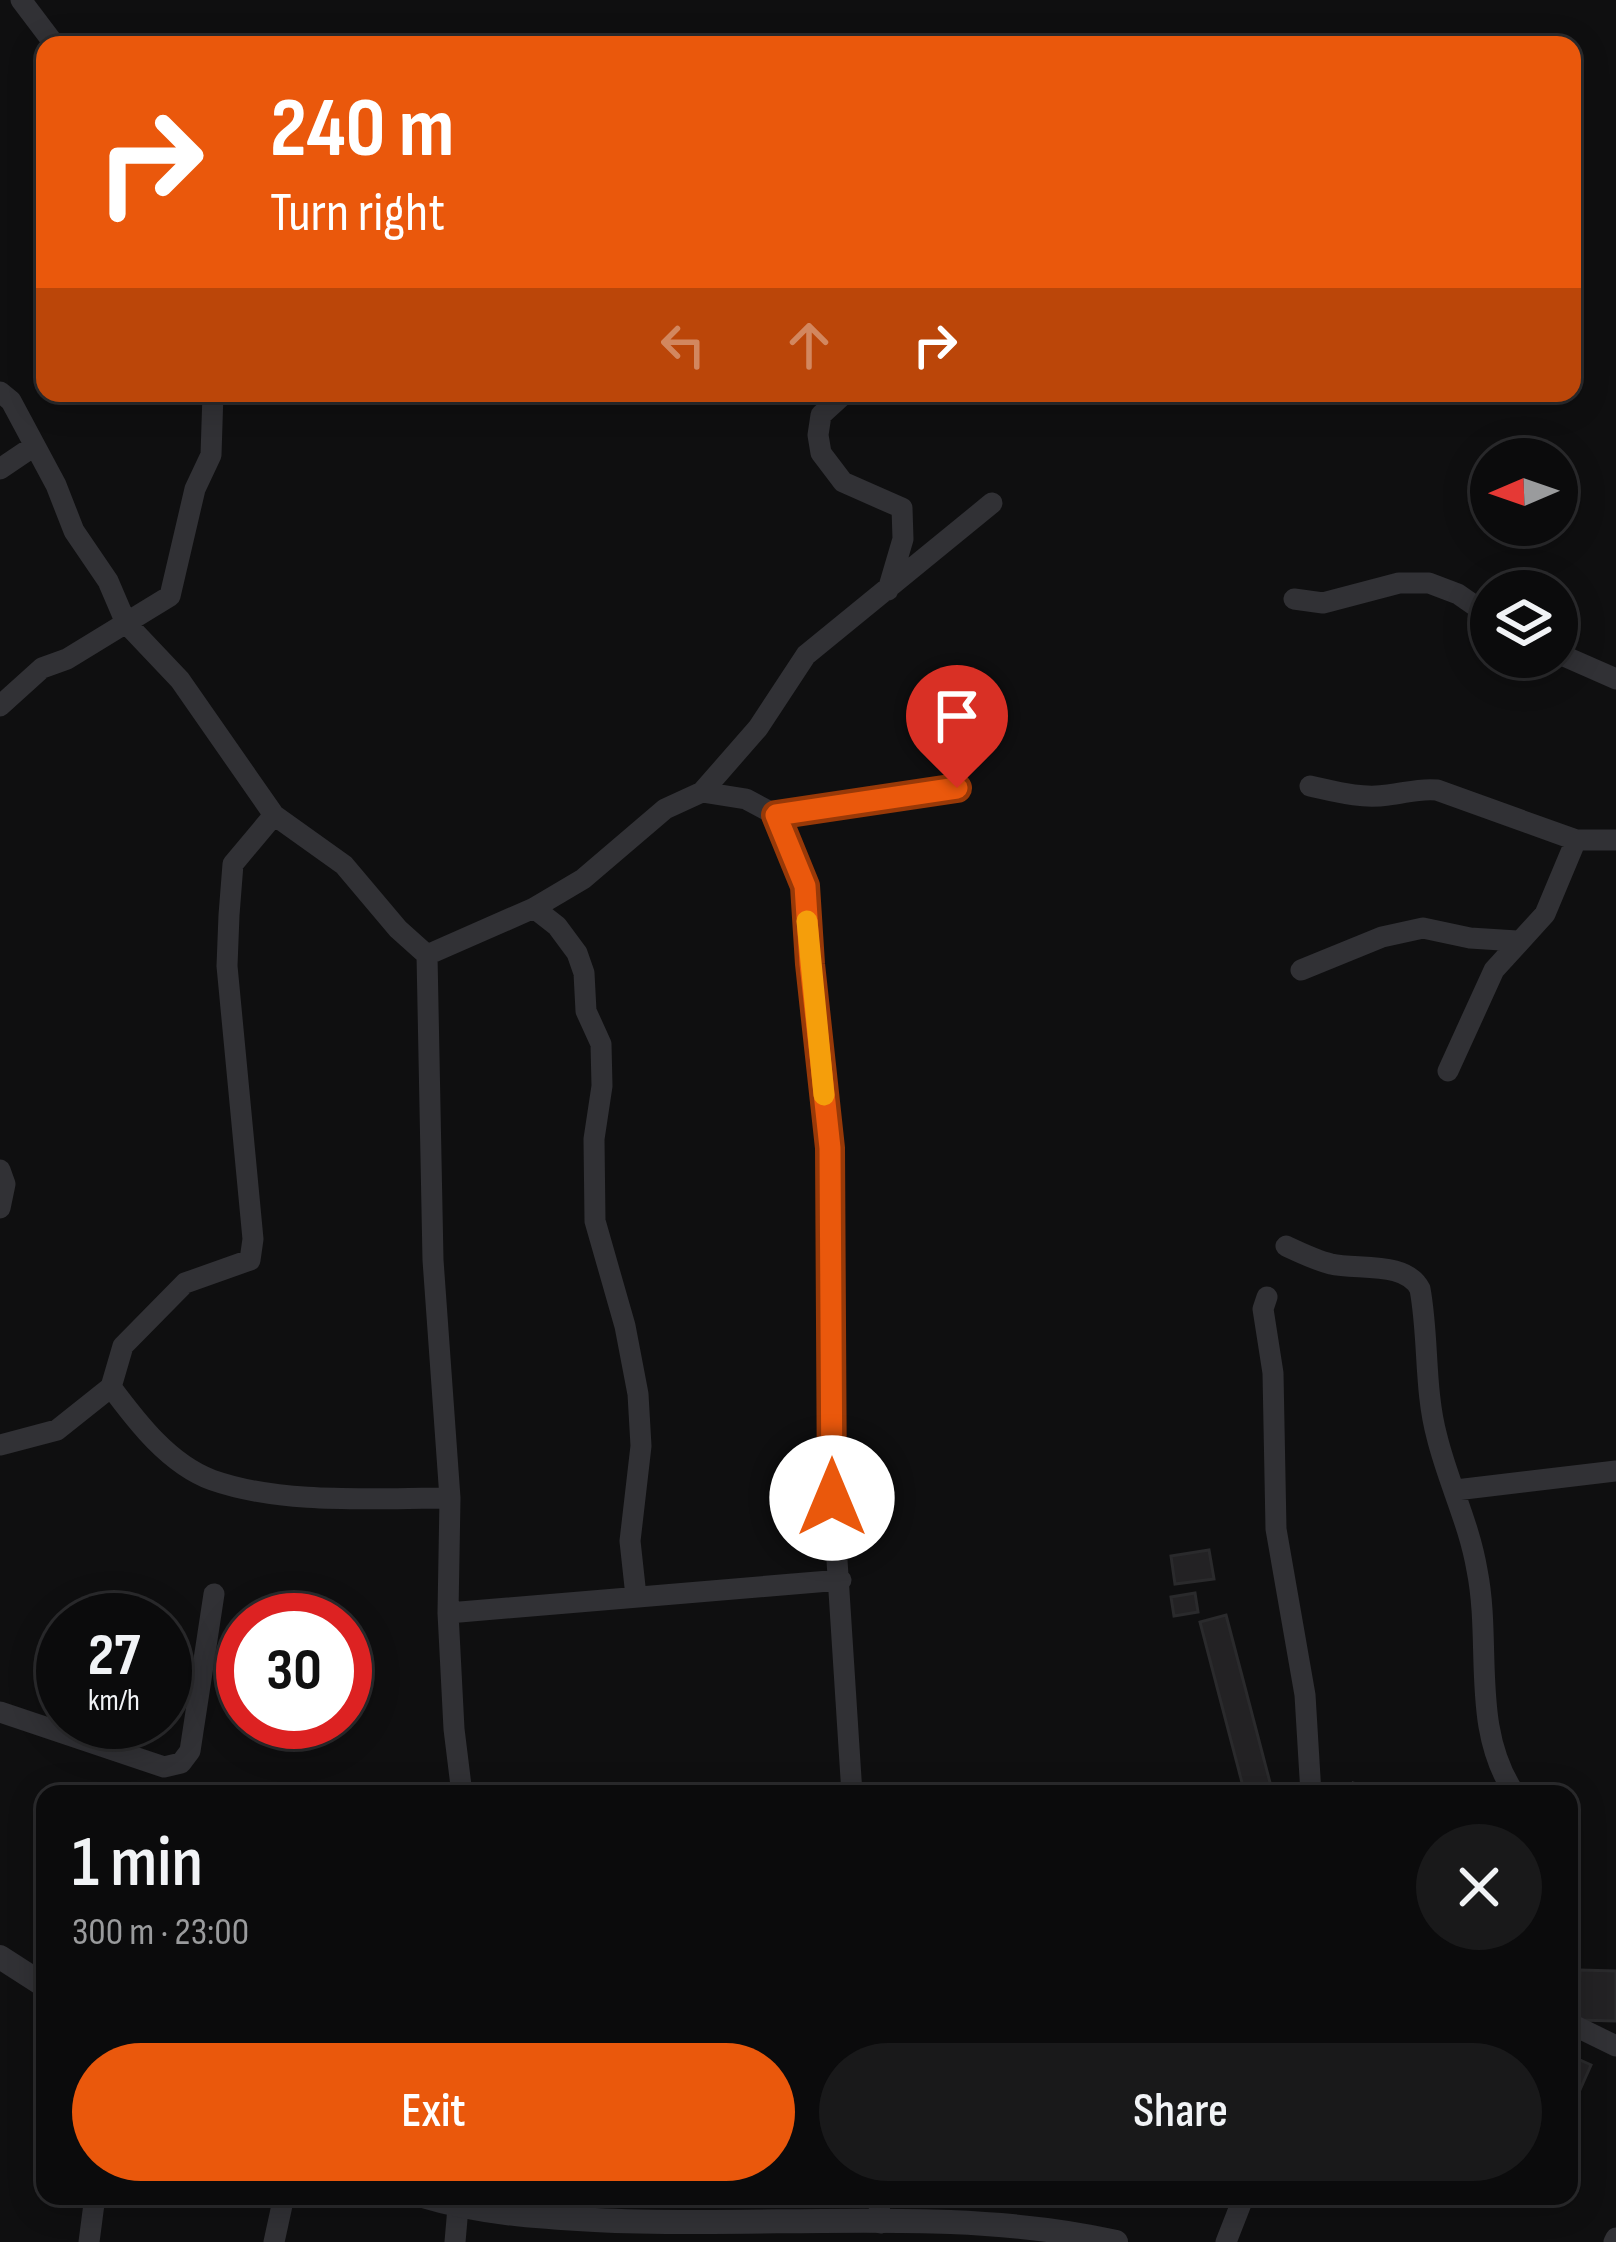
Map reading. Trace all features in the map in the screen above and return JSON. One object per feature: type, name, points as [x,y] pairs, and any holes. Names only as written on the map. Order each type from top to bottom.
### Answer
[{"type":"street","points":[[21,0],[48,36]]},
{"type":"street","points":[[0,392],[11,401],[56,485],[74,531],[109,581],[126,623],[180,680],[274,815],[344,865],[398,929],[427,955],[433,1260],[450,1498],[448,1613],[461,1785]]},
{"type":"street","points":[[0,706],[42,668],[67,659],[170,596],[195,489],[211,455],[213,402]]},
{"type":"street","points":[[835,402],[820,415],[821,453],[843,482],[902,508],[902,539],[888,590]]},
{"type":"street","points":[[0,469],[34,446]]},
{"type":"street","points":[[427,955],[534,908],[583,879],[664,809],[702,792],[758,728],[806,656],[992,503]]},
{"type":"street","points":[[1294,598],[1323,603],[1399,583],[1430,583],[1470,602]]},
{"type":"street","points":[[1578,662],[1616,679]]},
{"type":"street","points":[[1310,786],[1354,796],[1437,790],[1576,840],[1616,840]]},
{"type":"street","points":[[702,792],[746,799],[776,815],[957,788]]},
{"type":"street","points":[[0,1445],[57,1430],[111,1387],[123,1346],[185,1283],[250,1260],[253,1250],[227,966],[229,915],[233,864],[274,815]]},
{"type":"street","points":[[776,815],[805,886],[830,1148],[832,1498],[852,1785]]},
{"type":"street","points":[[1448,1070],[1494,970],[1545,914],[1576,840]]},
{"type":"street","points":[[534,908],[557,926],[577,953],[584,974],[586,1010],[601,1044],[602,1086],[594,1139],[595,1221],[625,1326],[638,1394],[641,1447],[630,1541],[636,1596]]},
{"type":"street","points":[[1301,970],[1382,938],[1423,928],[1516,941]]},
{"type":"street","points":[[0,1170],[5,1184],[0,1208]]},
{"type":"street","points":[[1286,1246],[1331,1264],[1402,1273],[1415,1280],[1425,1319],[1434,1425],[1477,1566],[1491,1750],[1510,1785]]},
{"type":"street","points":[[1268,1297],[1263,1309],[1273,1373],[1276,1528],[1305,1694],[1310,1785]]},
{"type":"street","points":[[111,1387],[141,1427],[209,1479],[309,1499],[450,1498]]},
{"type":"street","points":[[1456,1490],[1616,1471]]},
{"type":"street","points":[[448,1613],[841,1580]]},
{"type":"street","points":[[0,1712],[164,1766],[181,1763],[190,1751],[214,1594]]},
{"type":"street","points":[[0,1958],[36,1980]]},
{"type":"street","points":[[1578,2028],[1616,2046]]},
{"type":"street","points":[[89,2242],[94,2205]]},
{"type":"street","points":[[274,2242],[282,2205]]},
{"type":"street","points":[[455,2242],[458,2205]]},
{"type":"street","points":[[480,2205],[629,2232],[811,2232],[880,2223],[1038,2229],[1116,2242]]},
{"type":"street","points":[[879,2205],[880,2223]]},
{"type":"street","points":[[1226,2242],[1240,2205]]},
{"type":"building","points":[[1209,1550],[1214,1579],[1175,1584],[1171,1556]]},
{"type":"building","points":[[1195,1593],[1198,1612],[1174,1616],[1171,1597]]},
{"type":"building","points":[[1226,1615],[1271,1785],[1243,1785],[1200,1622]]},
{"type":"building","points":[[1580,1970],[1616,1971],[1616,2021],[1578,2020]]},
{"type":"building","points":[[1578,2059],[1591,2065],[1578,2094]]},
{"type":"slow traffic","points":[[807,921],[824,1095]]},
{"type":"route","points":[[832,1498],[830,1148],[805,886],[776,815],[957,788]]}]
